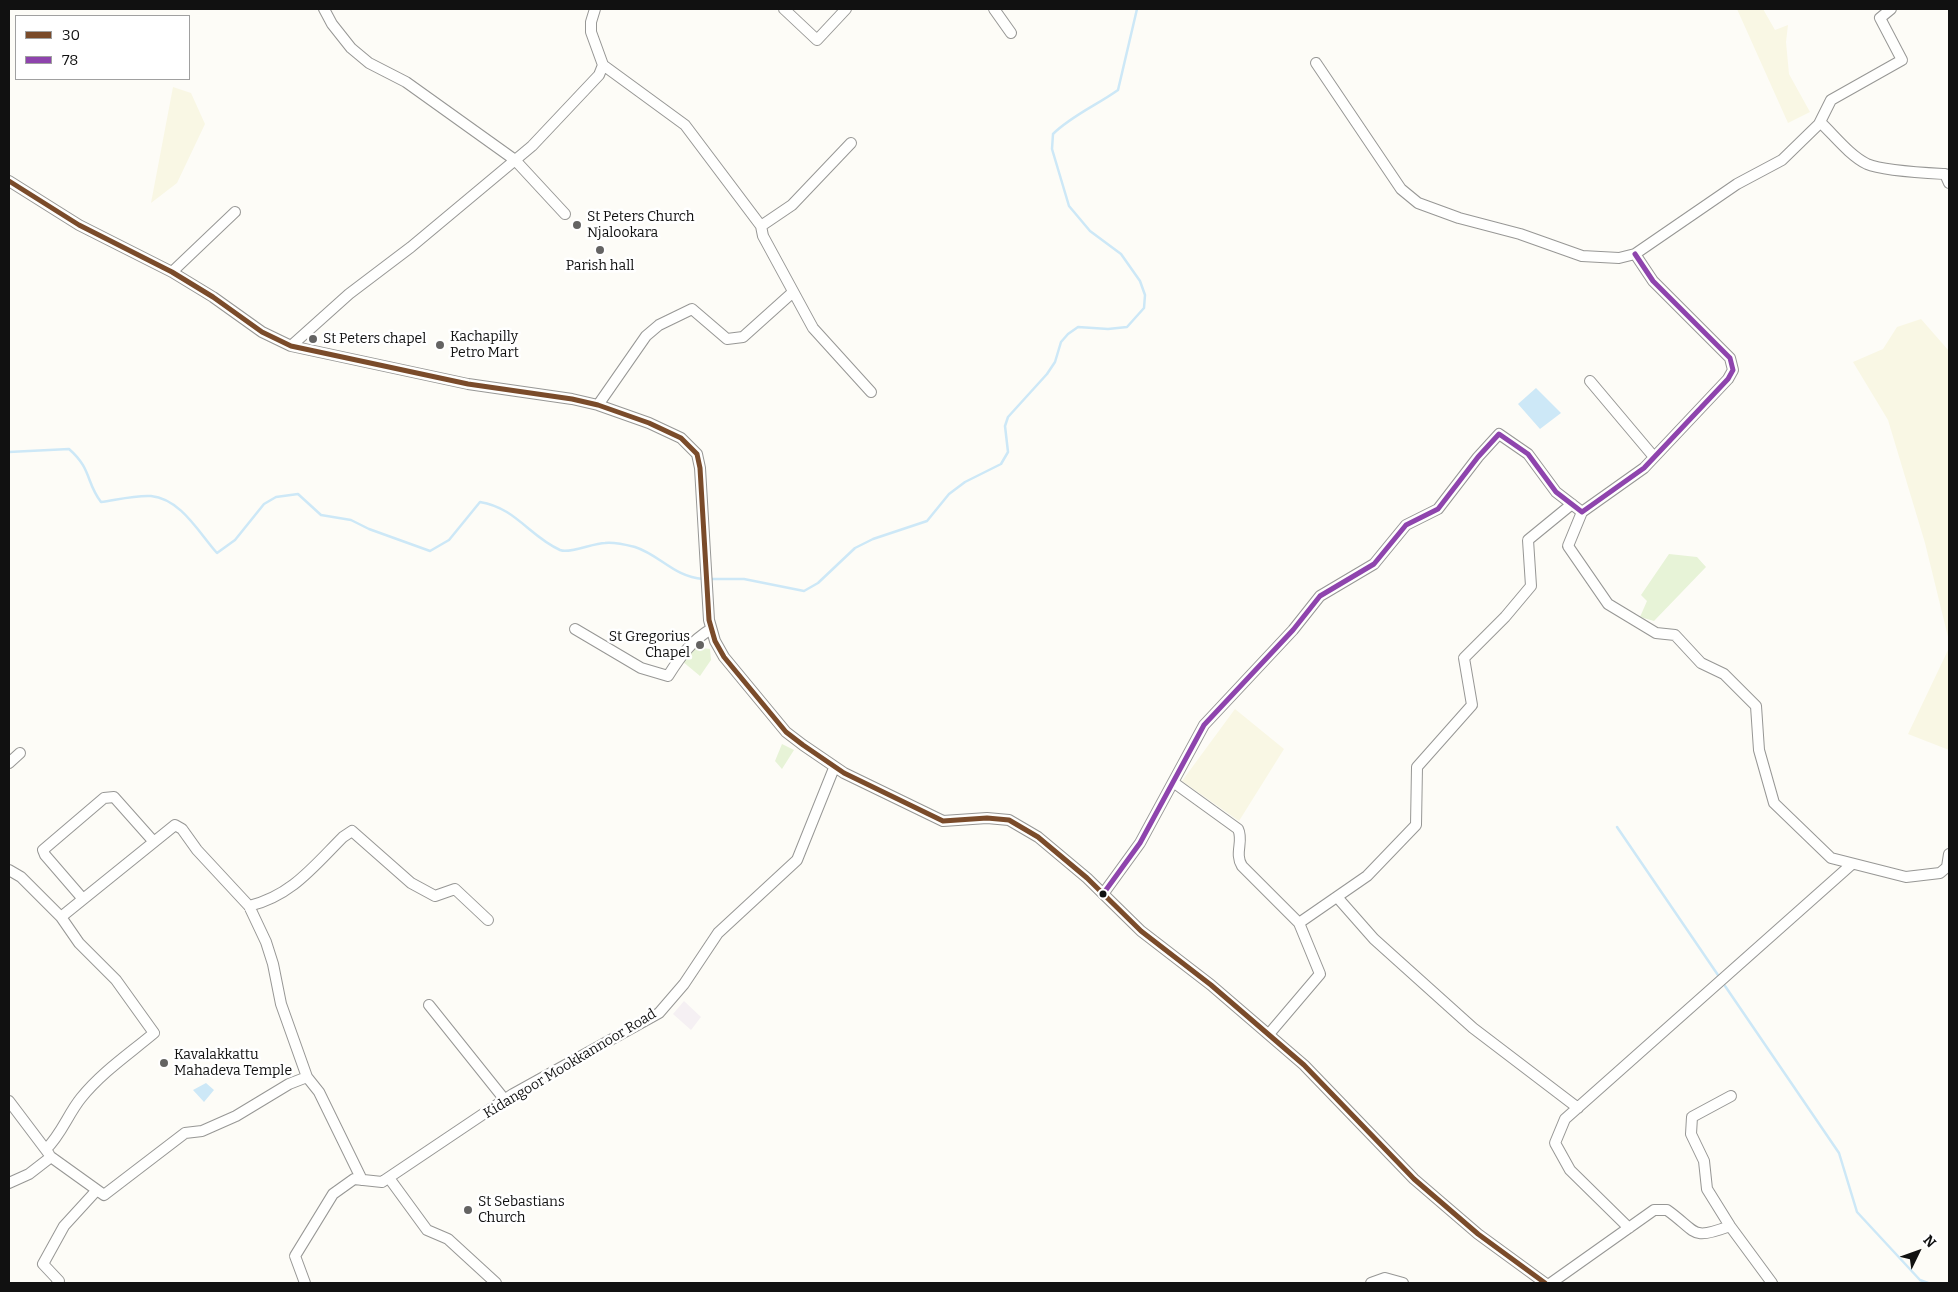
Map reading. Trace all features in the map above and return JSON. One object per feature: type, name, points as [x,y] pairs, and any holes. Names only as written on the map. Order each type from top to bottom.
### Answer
[{"type":"street","points":[[324,9],[332,24],[351,48],[369,63],[406,82],[516,160],[565,214]]},
{"type":"street","points":[[595,9],[591,22],[591,32],[603,64],[685,126],[761,226],[763,236],[792,293],[813,328],[871,392]]},
{"type":"street","points":[[784,9],[817,40],[846,9]]},
{"type":"street","points":[[994,9],[1011,33]]},
{"type":"street","points":[[1316,63],[1401,189],[1418,203],[1459,218],[1520,234],[1582,256],[1619,258],[1635,254],[1737,184],[1782,160],[1820,122],[1831,100],[1902,60],[1880,18],[1891,9]]},
{"type":"street","points":[[292,346],[349,294],[410,247],[532,146],[599,75],[603,64]]},
{"type":"street","points":[[1820,122],[1867,164],[1948,177]]},
{"type":"street","points":[[761,226],[792,205],[851,143]]},
{"type":"street","points":[[9,181],[79,225],[172,272],[214,297],[262,332],[292,346],[468,384],[572,399],[598,405],[649,423],[681,438],[697,454],[704,501],[711,629],[715,642],[724,656],[782,726],[834,768],[943,821],[987,818],[1009,820],[1024,827],[1087,878],[1166,952],[1211,985],[1268,1034],[1327,1088],[1414,1179],[1478,1234],[1541,1282]]},
{"type":"street","points":[[172,272],[235,212]]},
{"type":"street","points":[[1635,254],[1653,281],[1730,358],[1733,370],[1728,379],[1654,457],[1632,477],[1582,512],[1568,546],[1608,604],[1656,634],[1675,635],[1701,663],[1724,674],[1756,706],[1759,750],[1774,803],[1831,858],[1906,877],[1919,877],[1940,873],[1948,866],[1949,854]]},
{"type":"street","points":[[598,405],[646,336],[659,325],[692,309],[727,339],[743,337],[792,293]]},
{"type":"street","points":[[1590,381],[1654,457]]},
{"type":"street","points":[[1103,894],[1140,843],[1204,725],[1293,630],[1320,596],[1374,564],[1406,525],[1438,508],[1478,457],[1499,434],[1528,454],[1556,492],[1582,512]]},
{"type":"street","points":[[1299,923],[1366,876],[1416,826],[1417,766],[1472,705],[1464,658],[1506,617],[1531,586],[1528,540],[1572,504]]},
{"type":"street","points":[[575,629],[640,668],[668,676],[678,659],[696,638],[711,629]]},
{"type":"street","points":[[9,764],[20,754]]},
{"type":"street","name":"Kidangoor Mookkannoor Road","points":[[304,1283],[294,1256],[333,1194],[354,1179],[382,1182],[505,1100],[659,1013],[684,984],[718,933],[797,860],[834,768]]},
{"type":"street","points":[[1173,782],[1238,829],[1240,835],[1237,855],[1242,866],[1299,923],[1320,974],[1268,1034]]},
{"type":"street","points":[[83,899],[44,855],[43,850],[104,798],[114,797],[154,842]]},
{"type":"street","points":[[61,917],[175,825],[182,829],[197,850],[249,906],[266,942],[273,964],[281,1004],[307,1077],[319,1092],[362,1180]]},
{"type":"street","points":[[249,906],[267,901],[288,891],[343,837],[352,831],[411,883],[435,896],[454,889],[488,920]]},
{"type":"street","points":[[1630,1228],[1570,1170],[1555,1143],[1565,1119],[1852,864]]},
{"type":"street","points":[[9,870],[21,877],[61,917],[79,943],[116,980],[154,1033],[98,1078],[70,1114],[48,1153],[29,1174],[9,1183]]},
{"type":"street","points":[[1337,897],[1374,939],[1473,1028],[1578,1108]]},
{"type":"street","points":[[429,1005],[505,1100]]},
{"type":"street","points":[[9,1101],[48,1153],[96,1191],[104,1195],[185,1133],[202,1131],[236,1116],[289,1084],[307,1077]]},
{"type":"street","points":[[1731,1096],[1692,1117],[1691,1134],[1704,1161],[1707,1189],[1730,1226],[1772,1283]]},
{"type":"street","points":[[389,1178],[427,1230],[448,1239],[496,1283]]},
{"type":"street","points":[[57,1283],[59,1280],[57,1277],[43,1264],[64,1226],[96,1191]]},
{"type":"street","points":[[1552,1283],[1654,1210],[1667,1210],[1692,1231],[1705,1235],[1730,1226]]},
{"type":"street","points":[[1371,1283],[1385,1278],[1403,1283]]},
{"type":"shaded area","points":[[1737,9],[1763,9],[1775,30],[1788,25],[1786,42],[1789,74],[1810,112],[1788,123]]},
{"type":"shaded area","points":[[173,87],[191,93],[205,124],[177,183],[151,203]]},
{"type":"shaded area","points":[[1921,319],[1949,351],[1949,641],[1925,543],[1888,420],[1853,362],[1883,349],[1897,327]]},
{"type":"shaded area","points":[[1949,648],[1949,750],[1908,734]]},
{"type":"shaded area","points":[[1235,709],[1284,749],[1239,821],[1182,781]]},
{"type":"shaded area","points":[[684,1001],[701,1017],[691,1030],[673,1014]]},
{"type":"green space","points":[[1669,554],[1697,557],[1706,567],[1654,621],[1640,617],[1647,601],[1641,595]]},
{"type":"green space","points":[[693,647],[710,649],[711,660],[700,676],[682,661]]},
{"type":"green space","points":[[782,744],[794,750],[782,769],[775,761]]},
{"type":"water","points":[[1536,388],[1561,413],[1540,429],[1518,404]]},
{"type":"water","points":[[206,1083],[214,1090],[204,1102],[193,1090]]},
{"type":"waterway","points":[[709,579],[744,579],[804,591],[818,583],[855,548],[873,539],[927,521],[949,494],[965,482],[1001,464],[1008,452],[1005,426],[1008,417],[1047,374],[1055,362],[1061,342],[1068,334],[1078,327],[1108,329],[1127,327],[1144,308],[1145,295],[1140,281],[1121,254],[1090,231],[1069,206],[1052,149],[1053,134],[1076,116],[1118,90],[1137,9]]},
{"type":"waterway","points":[[9,452],[69,449],[82,463],[101,502],[139,496],[162,498],[180,510],[217,553],[235,540],[264,504],[276,497],[298,494],[321,515],[351,520],[369,529],[430,551],[449,540],[480,502],[503,510],[560,550],[570,551],[605,543],[628,545],[652,555],[675,570],[703,579]]},
{"type":"waterway","points":[[1617,827],[1720,978]]},
{"type":"waterway","points":[[1723,983],[1839,1153],[1857,1212],[1920,1280],[1928,1283]]},
{"type":"transit line","name":"30","points":[[9,181],[79,225],[172,272],[213,297],[262,332],[291,346],[468,384],[572,399],[598,405],[649,423],[681,438],[697,454],[700,468],[709,620],[715,641],[724,657],[786,732],[844,773],[943,821],[987,818],[1009,820],[1038,837],[1087,878],[1141,931],[1211,985],[1304,1065],[1414,1179],[1478,1234],[1545,1283]]},
{"type":"transit line","name":"78","points":[[1103,894],[1140,843],[1204,725],[1293,630],[1320,596],[1374,564],[1406,525],[1438,509],[1478,457],[1499,434],[1528,454],[1556,492],[1582,512],[1644,468],[1728,379],[1733,370],[1730,358],[1653,281],[1635,254]]},
{"type":"place","name":"St Peters Church Njalookara","points":[[577,225]]},
{"type":"place","name":"Parish hall","points":[[600,250]]},
{"type":"place","name":"St Peters chapel","points":[[313,339]]},
{"type":"place","name":"Kachapilly Petro Mart","points":[[440,345]]},
{"type":"place","name":"St Gregorius Chapel","points":[[700,645]]},
{"type":"place","name":"Kavalakkattu Mahadeva Temple","points":[[164,1063]]},
{"type":"place","name":"St Sebastians Church","points":[[468,1210]]}]
